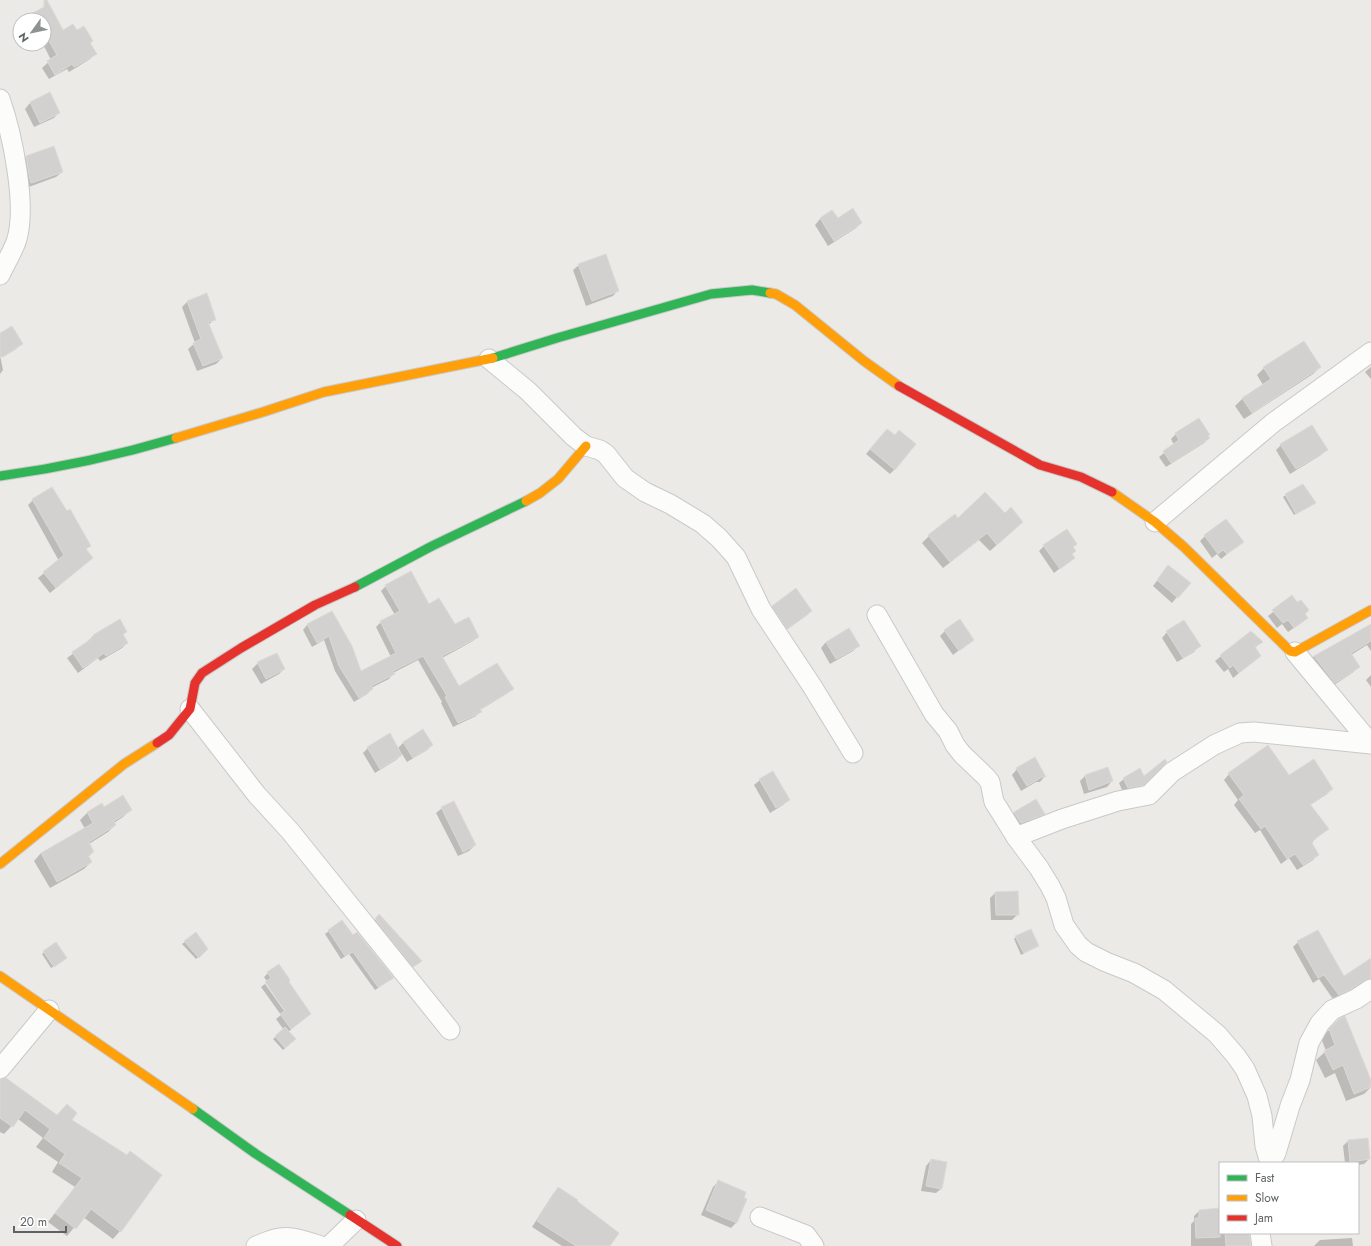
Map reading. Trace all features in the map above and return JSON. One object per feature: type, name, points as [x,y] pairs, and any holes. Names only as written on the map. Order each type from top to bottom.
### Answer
[{"type":"street","points":[[0,99],[10,134],[19,183],[20,218],[16,241],[0,275]]},
{"type":"street","points":[[0,476],[30,472],[134,450],[263,412],[324,392],[489,359],[711,294],[752,290],[776,294],[795,305],[864,362],[905,390],[1040,465],[1081,477],[1113,493],[1155,522],[1184,547],[1282,645],[1290,651],[1296,652],[1371,610]]},
{"type":"street","points":[[1155,522],[1274,422],[1371,352]]},
{"type":"street","points":[[489,359],[519,384],[586,446],[600,450],[606,454],[625,478],[637,487],[670,504],[703,524],[736,556],[761,609],[812,686],[853,753]]},
{"type":"street","points":[[0,864],[124,764],[170,735],[190,709],[195,683],[202,673],[241,648],[315,605],[361,584],[432,546],[540,493],[558,479],[586,446]]},
{"type":"street","points":[[877,615],[934,714],[948,731],[962,754],[990,782],[994,802],[1050,886],[1056,898],[1064,925],[1078,945],[1086,952],[1134,973],[1164,990],[1218,1034],[1236,1056],[1245,1069],[1257,1096],[1262,1116],[1265,1146],[1270,1162]]},
{"type":"street","points":[[1296,652],[1371,744]]},
{"type":"street","points":[[190,709],[257,795],[290,831],[450,1030]]},
{"type":"street","points":[[1016,837],[1062,819],[1118,801],[1149,795],[1172,772],[1188,761],[1214,745],[1240,733],[1254,732],[1371,744]]},
{"type":"street","points":[[0,976],[184,1102],[256,1154],[397,1246]]},
{"type":"street","points":[[1271,1162],[1276,1153],[1290,1106],[1300,1080],[1309,1043],[1320,1023],[1332,1010],[1356,999],[1371,989]]},
{"type":"street","points":[[0,1069],[50,1010]]},
{"type":"street","points":[[760,1217],[806,1235],[814,1246]]},
{"type":"street","points":[[329,1246],[356,1220]]},
{"type":"street","points":[[1260,1234],[1262,1246]]},
{"type":"street","points":[[256,1246],[273,1239],[284,1237],[321,1246]]},
{"type":"building","points":[[44,0],[47,0],[63,30],[73,24],[77,30],[84,26],[93,41],[90,43],[97,54],[74,67],[72,64],[55,75],[47,61],[57,55],[52,46],[52,12],[34,12],[44,7]]},
{"type":"building","points":[[50,92],[60,113],[40,123],[30,102]]},
{"type":"building","points":[[54,146],[63,172],[31,183],[26,156]]},
{"type":"building","points":[[853,208],[862,223],[834,241],[820,218],[832,210],[838,218]]},
{"type":"building","points":[[606,254],[619,291],[592,301],[578,264]]},
{"type":"building","points":[[207,293],[216,320],[208,322],[223,358],[203,366],[193,343],[201,339],[187,301]]},
{"type":"building","points":[[12,326],[23,344],[0,358],[0,333]]},
{"type":"building","points":[[1304,341],[1321,367],[1252,413],[1242,398],[1271,379],[1263,367]]},
{"type":"building","points":[[1199,418],[1210,435],[1208,436],[1210,438],[1171,463],[1163,451],[1179,440],[1175,433]]},
{"type":"building","points":[[1312,425],[1328,450],[1296,469],[1280,444]]},
{"type":"building","points":[[887,429],[895,435],[899,430],[916,444],[895,470],[870,449]]},
{"type":"building","points":[[1303,484],[1316,503],[1296,514],[1285,494]]},
{"type":"building","points":[[52,487],[67,511],[70,509],[91,546],[86,549],[93,558],[56,588],[43,572],[64,555],[32,499]]},
{"type":"building","points":[[985,492],[1005,513],[1011,507],[1023,522],[997,545],[987,533],[950,562],[928,535],[955,514],[958,518]]},
{"type":"building","points":[[1226,519],[1244,542],[1227,554],[1223,550],[1218,554],[1204,535]]},
{"type":"building","points":[[1067,529],[1077,544],[1073,547],[1076,551],[1072,554],[1075,558],[1060,569],[1043,545]]},
{"type":"building","points":[[1168,565],[1191,583],[1178,598],[1157,580]]},
{"type":"building","points":[[411,571],[429,604],[439,598],[455,624],[469,617],[479,637],[442,656],[459,686],[497,663],[514,689],[480,709],[482,712],[458,723],[445,697],[447,696],[423,656],[393,671],[395,674],[371,686],[373,689],[359,698],[339,666],[329,636],[317,643],[307,624],[332,611],[352,646],[361,671],[396,653],[380,621],[400,611],[385,585]]},
{"type":"building","points":[[796,588],[812,611],[787,629],[772,606]]},
{"type":"building","points":[[1292,595],[1297,602],[1301,600],[1309,610],[1305,614],[1308,618],[1294,628],[1288,620],[1283,623],[1272,610]]},
{"type":"building","points":[[120,619],[127,632],[123,634],[128,643],[106,656],[104,653],[83,668],[72,652],[94,637],[93,635]]},
{"type":"building","points":[[960,619],[974,640],[959,651],[944,630]]},
{"type":"building","points":[[1184,620],[1201,646],[1183,658],[1166,631]]},
{"type":"building","points":[[1371,624],[1371,641],[1351,653],[1360,667],[1335,683],[1314,656]]},
{"type":"building","points":[[849,628],[860,646],[836,659],[826,642]]},
{"type":"building","points":[[1251,631],[1263,642],[1255,647],[1261,656],[1239,673],[1233,665],[1230,668],[1220,655]]},
{"type":"building","points":[[277,653],[285,669],[266,679],[257,662]]},
{"type":"building","points":[[423,729],[433,745],[413,758],[403,742]]},
{"type":"building","points":[[390,733],[402,755],[380,769],[367,747]]},
{"type":"building","points":[[1268,745],[1289,775],[1314,759],[1333,789],[1310,804],[1329,829],[1313,840],[1314,841],[1312,843],[1319,855],[1303,865],[1295,854],[1287,859],[1265,826],[1261,829],[1239,799],[1244,795],[1228,773]]},
{"type":"building","points":[[1035,757],[1046,777],[1042,777],[1027,786],[1016,768]]},
{"type":"building","points":[[1165,759],[1167,762],[1144,785],[1128,788],[1123,778],[1140,768],[1144,776]]},
{"type":"building","points":[[1108,767],[1113,781],[1089,790],[1085,775]]},
{"type":"building","points":[[773,771],[790,800],[776,808],[759,779]]},
{"type":"building","points":[[123,795],[132,810],[114,821],[116,825],[89,842],[94,852],[88,855],[92,862],[57,882],[41,853],[93,823],[87,812],[102,803],[104,807]]},
{"type":"building","points":[[1036,799],[1045,814],[1021,823],[1014,812]]},
{"type":"building","points":[[454,801],[476,845],[463,852],[441,807]]},
{"type":"building","points":[[1018,891],[1019,915],[996,915],[995,892]]},
{"type":"building","points":[[379,914],[422,961],[413,967],[375,919]]},
{"type":"building","points":[[342,920],[353,935],[357,932],[394,978],[378,987],[353,952],[345,956],[328,930]]},
{"type":"building","points":[[1031,929],[1039,946],[1024,953],[1015,936]]},
{"type":"building","points":[[1318,930],[1344,976],[1371,958],[1371,978],[1339,995],[1324,975],[1318,978],[1297,941]]},
{"type":"building","points":[[196,932],[208,949],[199,958],[184,941]]},
{"type":"building","points":[[56,942],[67,958],[54,967],[43,951]]},
{"type":"building","points":[[279,964],[290,980],[289,982],[311,1014],[291,1029],[280,1014],[285,1011],[265,982],[271,978],[267,972]]},
{"type":"building","points":[[1345,1016],[1371,1080],[1371,1087],[1354,1094],[1343,1065],[1333,1070],[1324,1051],[1335,1045],[1329,1029],[1339,1019]]},
{"type":"building","points":[[285,1027],[296,1039],[285,1048],[275,1036]]},
{"type":"building","points":[[6,1078],[57,1115],[67,1104],[77,1113],[72,1120],[127,1155],[130,1151],[162,1175],[121,1232],[91,1209],[76,1229],[55,1213],[82,1178],[59,1163],[65,1154],[44,1138],[50,1129],[25,1110],[13,1127],[0,1118],[0,1080]]},
{"type":"building","points":[[1368,1138],[1370,1159],[1350,1162],[1348,1140]]},
{"type":"building","points":[[931,1159],[947,1162],[942,1189],[926,1186]]},
{"type":"building","points":[[718,1180],[746,1192],[744,1198],[747,1199],[737,1223],[706,1210]]},
{"type":"building","points":[[558,1187],[578,1200],[577,1201],[619,1233],[610,1246],[576,1246],[537,1221]]},
{"type":"building","points":[[1219,1208],[1220,1237],[1196,1238],[1195,1218],[1199,1218],[1199,1210]]},
{"type":"building","points":[[1225,1234],[1249,1234],[1251,1246],[1226,1246]]},
{"type":"traffic: fast","points":[[493,358],[711,294],[752,290],[770,293]]},
{"type":"traffic: fast","points":[[0,476],[89,460],[176,438]]},
{"type":"traffic: fast","points":[[355,587],[432,546],[526,501]]},
{"type":"traffic: fast","points":[[193,1109],[256,1154],[350,1215]]},
{"type":"traffic: slow","points":[[770,293],[776,294],[795,305],[864,361],[899,386]]},
{"type":"traffic: slow","points":[[176,438],[324,392],[493,358]]},
{"type":"traffic: slow","points":[[526,501],[540,493],[558,479],[586,446]]},
{"type":"traffic: slow","points":[[1112,492],[1155,522],[1184,547],[1290,651],[1295,652],[1371,610]]},
{"type":"traffic: slow","points":[[0,864],[124,764],[157,743]]},
{"type":"traffic: slow","points":[[0,976],[193,1109]]},
{"type":"traffic: jam","points":[[899,386],[1040,465],[1081,477],[1112,492]]},
{"type":"traffic: jam","points":[[157,743],[169,735],[190,709],[195,683],[202,673],[241,648],[315,605],[355,587]]},
{"type":"traffic: jam","points":[[350,1215],[397,1246]]}]
